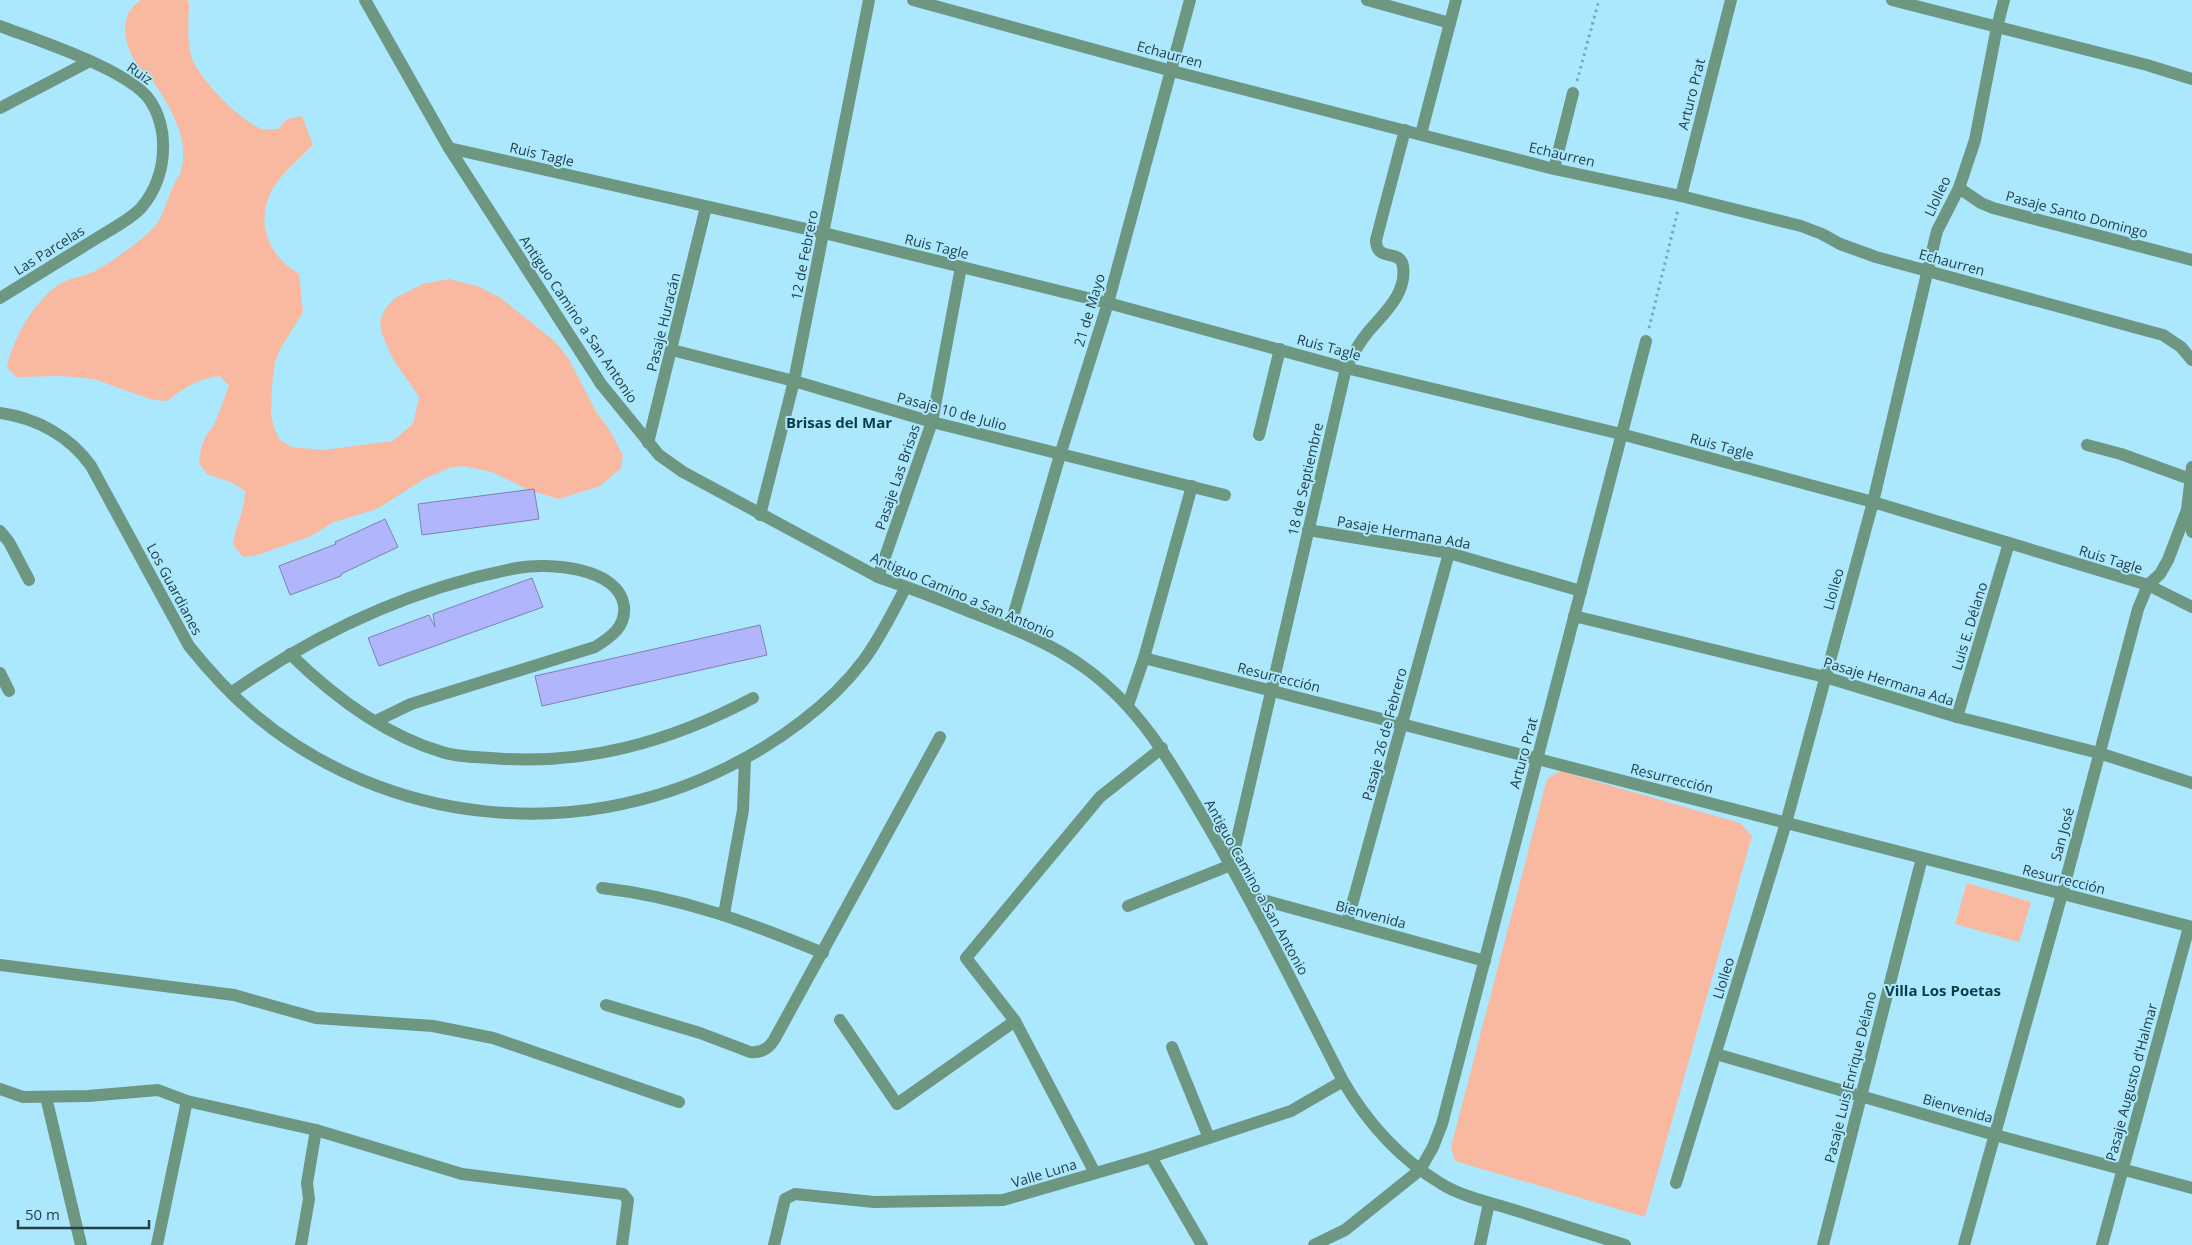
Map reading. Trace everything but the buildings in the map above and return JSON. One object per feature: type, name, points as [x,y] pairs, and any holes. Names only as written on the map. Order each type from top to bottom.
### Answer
[{"type":"street","name":"Antiguo Camino a San Antonio","points":[[365,0],[450,148],[601,384],[659,455],[683,472],[878,577],[1037,639],[1077,662],[1107,685],[1128,705],[1162,748],[1248,896],[1343,1081],[1355,1102],[1380,1134],[1420,1170],[1441,1184],[1489,1202],[1625,1245]]},
{"type":"street","name":"12 de Febrero","points":[[760,514],[794,381],[869,0]]},
{"type":"street","name":"Echaurren","points":[[913,0],[1172,71],[1554,169],[1681,196],[1801,226],[1822,234],[1840,244],[1876,257],[2163,335],[2181,347],[2192,360]]},
{"type":"street","name":"21 de Mayo","points":[[1010,627],[1060,456],[1108,303],[1190,0]]},
{"type":"street","points":[[1367,0],[1450,23]]},
{"type":"street","points":[[1421,134],[1456,0]]},
{"type":"street","name":"Arturo Prat","points":[[1681,196],[1731,0]]},
{"type":"street","points":[[1892,0],[2147,65],[2192,79]]},
{"type":"street","name":"Llolleo","points":[[1676,1183],[1786,823],[1873,502],[1937,231],[1959,188],[1975,140],[2004,0]]},
{"type":"street","name":"Ruiz","points":[[0,26],[90,61],[130,82],[148,97],[158,114],[163,143],[163,163],[158,178],[141,209],[113,228]]},
{"type":"street","points":[[0,108],[90,61]]},
{"type":"street","points":[[1554,169],[1573,94]]},
{"type":"street","name":"18 de Septiembre","points":[[1231,865],[1346,368],[1358,346],[1390,309],[1400,285],[1403,266],[1401,261],[1397,257],[1387,255],[1378,250],[1376,240],[1405,130]]},
{"type":"street","name":"Ruis Tagle","points":[[450,148],[824,233],[1108,303],[1346,368],[1621,434],[1873,502],[2148,585],[2192,607]]},
{"type":"street","name":"Pasaje Santo Domingo","points":[[1959,188],[1981,203],[1993,208],[2192,260]]},
{"type":"street","name":"Pasaje Huracán","points":[[648,443],[706,207]]},
{"type":"street","name":"Las Parcelas","points":[[1,294],[113,228]]},
{"type":"street","name":"Pasaje Las Brisas","points":[[878,577],[932,422],[961,267]]},
{"type":"street","name":"Arturo Prat","points":[[1420,1170],[1433,1147],[1442,1124],[1646,341]]},
{"type":"street","name":"Pasaje 10 de Julio","points":[[672,350],[794,381],[932,422],[1060,456],[1225,495]]},
{"type":"street","points":[[1259,435],[1280,350]]},
{"type":"street","name":"Los Guardianes","points":[[0,414],[24,419],[50,430],[63,437],[83,455],[186,640],[209,671],[231,693],[255,715],[293,743],[334,767],[362,781],[422,801],[484,812],[549,815],[614,807],[677,790],[708,778],[745,759],[798,723],[846,679],[863,661],[906,587]]},
{"type":"street","points":[[2087,445],[2191,473]]},
{"type":"street","name":"San José","points":[[1964,1245],[2062,894],[2138,609],[2148,585],[2160,574],[2168,560],[2187,510],[2191,473]]},
{"type":"street","points":[[1128,705],[1144,658],[1192,486]]},
{"type":"street","points":[[2187,510],[2192,532]]},
{"type":"street","name":"Pasaje Hermana Ada","points":[[1308,530],[1449,552],[1581,591]]},
{"type":"street","points":[[0,531],[9,542],[29,580]]},
{"type":"street","name":"Luis E. Délano","points":[[1957,717],[2009,543]]},
{"type":"street","name":"Pasaje 26 de Febrero","points":[[1347,922],[1449,552]]},
{"type":"street","points":[[231,693],[290,654],[326,634],[386,606],[460,581],[518,567],[537,565],[569,568],[607,581],[619,593],[624,609],[621,625],[610,638],[595,647],[411,704],[376,721]]},
{"type":"street","name":"Pasaje Hermana Ada","points":[[1574,616],[1825,677],[1957,717],[2099,753],[2192,783]]},
{"type":"street","points":[[290,654],[331,690],[397,733],[443,752],[503,759],[563,758],[601,754],[657,740],[698,726],[753,698]]},
{"type":"street","name":"Resurrección","points":[[1144,658],[2191,927]]},
{"type":"street","points":[[0,673],[9,690]]},
{"type":"street","points":[[606,1005],[700,1033],[750,1052],[762,1051],[771,1045],[940,737]]},
{"type":"street","points":[[1095,1173],[1015,1021],[966,958],[1100,797],[1162,748]]},
{"type":"street","points":[[724,914],[743,810],[745,759]]},
{"type":"street","name":"Pasaje Luis Enrique Délano","points":[[1823,1245],[1922,858]]},
{"type":"street","points":[[1128,906],[1231,865]]},
{"type":"street","points":[[602,888],[662,896],[724,914],[823,953]]},
{"type":"street","name":"Bienvenida","points":[[1248,896],[1485,961]]},
{"type":"street","name":"Pasaje Augusto d'Halmar","points":[[2102,1245],[2191,927]]},
{"type":"street","points":[[0,965],[234,995],[316,1018],[433,1026],[484,1036],[679,1102]]},
{"type":"street","points":[[840,1020],[897,1104],[1015,1021]]},
{"type":"street","points":[[1172,1047],[1209,1138]]},
{"type":"street","name":"Bienvenida","points":[[1716,1054],[1995,1135],[2192,1188]]},
{"type":"street","name":"Valle Luna","points":[[774,1245],[785,1199],[794,1194],[874,1202],[1003,1200],[1151,1157],[1292,1111],[1343,1081]]},
{"type":"street","points":[[0,1089],[23,1097],[158,1090],[186,1101],[316,1130],[462,1174],[624,1194],[628,1200],[622,1245]]},
{"type":"street","points":[[46,1097],[81,1245]]},
{"type":"street","points":[[157,1245],[186,1101]]},
{"type":"street","points":[[301,1245],[309,1199],[307,1183],[316,1130]]},
{"type":"street","points":[[1151,1157],[1202,1245]]},
{"type":"street","points":[[1314,1245],[1345,1230],[1420,1170]]},
{"type":"street","points":[[1480,1245],[1489,1202]]},
{"type":"path","points":[[1573,94],[1599,0]]},
{"type":"path","points":[[1646,341],[1681,196]]},
{"type":"shaded area","points":[[141,0],[187,0],[189,3],[189,47],[193,61],[213,89],[233,110],[253,125],[262,129],[278,129],[287,119],[302,116],[313,145],[279,179],[266,204],[265,228],[268,239],[280,259],[299,274],[303,312],[280,349],[275,362],[271,414],[274,428],[280,440],[292,447],[323,450],[392,441],[413,424],[419,397],[393,359],[382,334],[380,321],[385,309],[395,298],[423,284],[449,279],[477,286],[501,298],[553,340],[570,361],[595,410],[610,431],[623,455],[621,468],[600,486],[559,499],[531,491],[492,472],[463,466],[449,468],[424,479],[377,509],[334,522],[309,537],[257,555],[243,557],[233,545],[245,498],[245,491],[233,483],[207,474],[199,463],[201,448],[206,436],[214,425],[229,386],[220,376],[204,379],[192,384],[167,401],[153,400],[94,379],[62,376],[16,377],[7,367],[10,355],[28,317],[37,305],[57,286],[99,269],[122,254],[148,233],[160,218],[180,172],[183,147],[177,124],[154,83],[136,63],[127,44],[126,20],[129,12]]},
{"type":"shaded area","points":[[1560,771],[1740,823],[1752,836],[1645,1217],[1455,1161],[1451,1147],[1547,779]]},
{"type":"shaded area","points":[[1967,883],[2031,902],[2019,942],[1955,924]]},
{"type":"district","name":"Brisas del Mar","points":[[839,422]]},
{"type":"district","name":"Villa Los Poetas","points":[[1943,990]]}]
